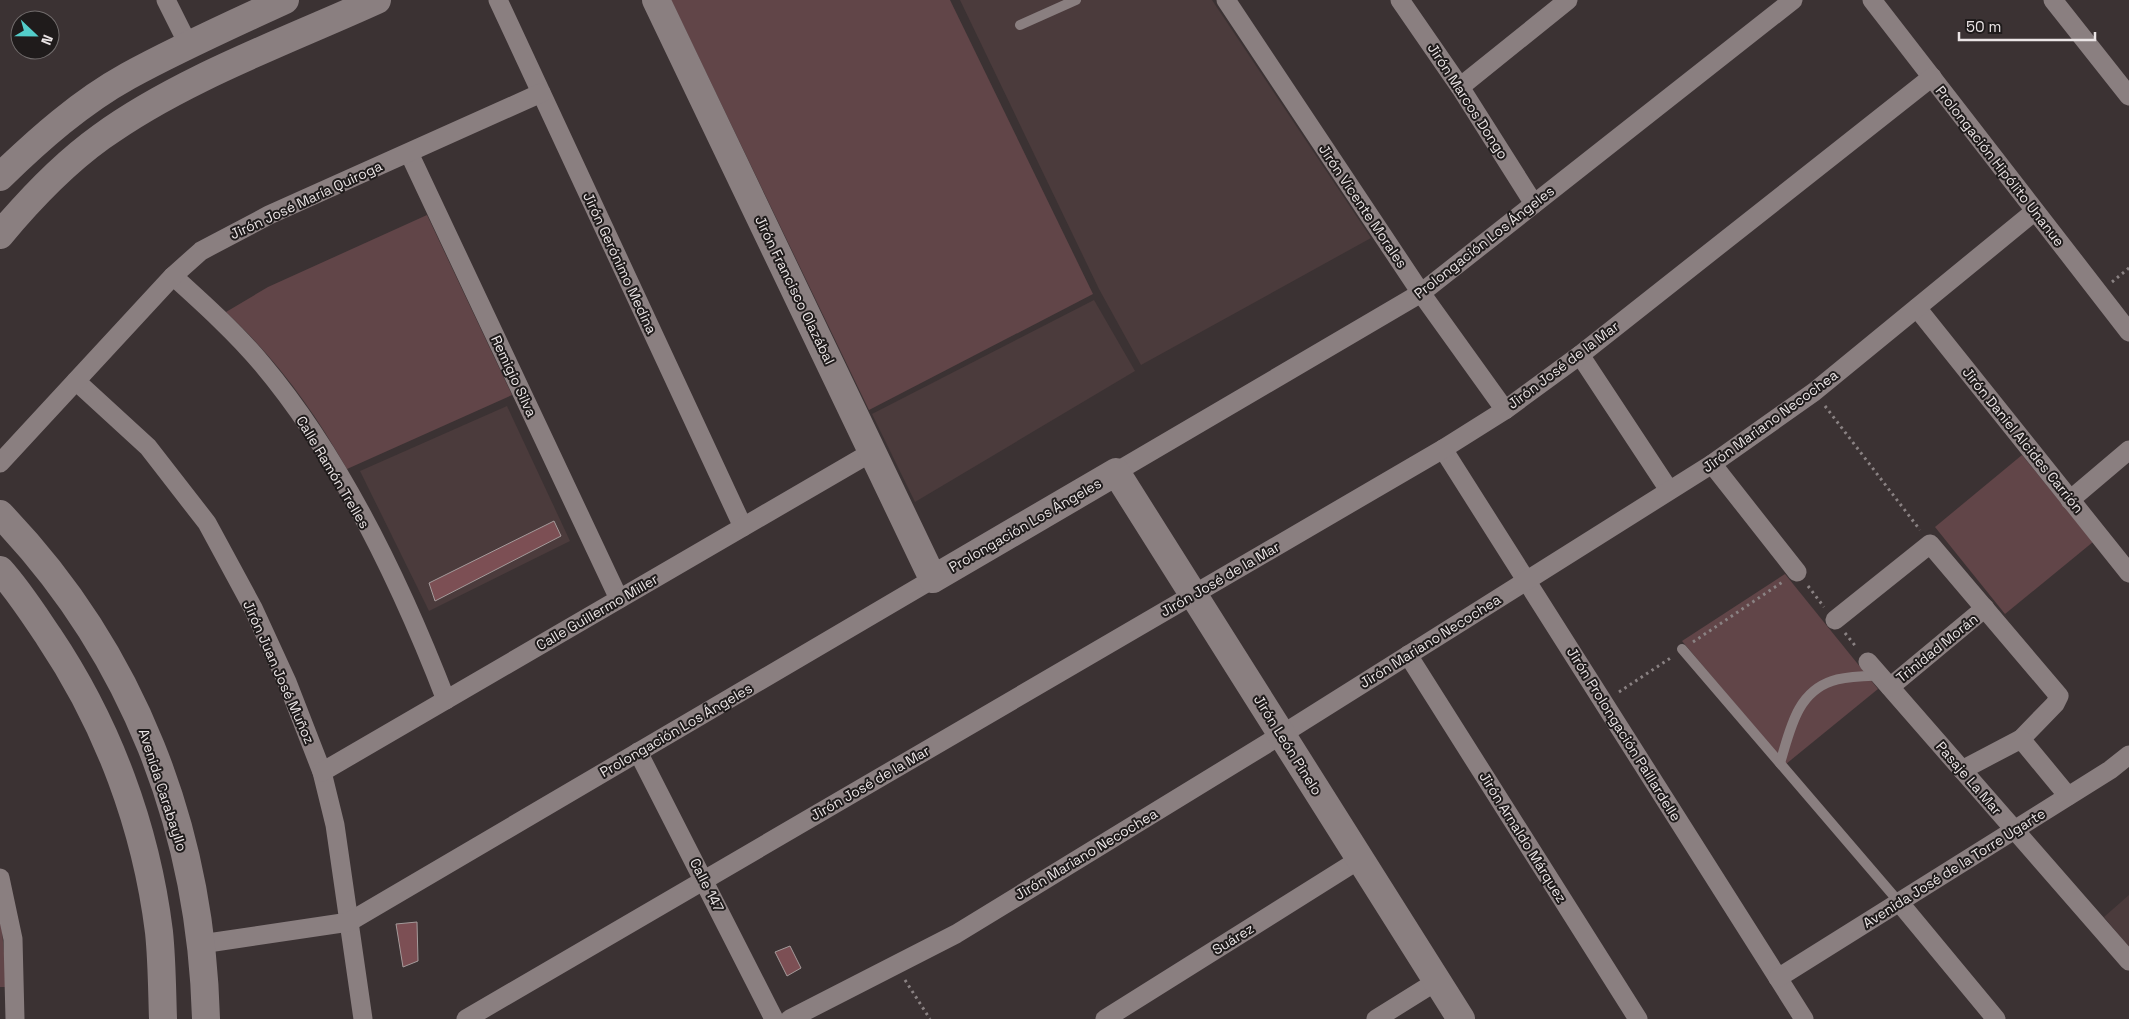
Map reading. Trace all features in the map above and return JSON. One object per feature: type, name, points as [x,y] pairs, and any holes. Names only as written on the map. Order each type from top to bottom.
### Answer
[{"type":"main road","points":[[0,177],[35,143],[82,106],[127,76],[286,0]]},
{"type":"main road","points":[[0,235],[58,172],[101,137],[146,108],[199,80],[377,0]]},
{"type":"main road","name":"Jirón Francisco Olazábal","points":[[656,0],[933,579]]},
{"type":"main road","name":"Prolongación Los Ángeles","points":[[933,579],[1116,472]]},
{"type":"main road","name":"Jirón León Pinelo","points":[[1116,472],[1461,1019]]},
{"type":"main road","name":"Avenida Carabayllo","points":[[0,514],[26,541],[64,588],[103,648],[130,696],[155,756],[180,832],[201,944],[206,1019]]},
{"type":"main road","points":[[0,570],[9,580],[76,678],[121,777],[139,835],[151,886],[159,933],[163,1019]]},
{"type":"street","points":[[166,0],[189,46]]},
{"type":"street","name":"Jirón Gerónimo Medina","points":[[498,0],[743,527]]},
{"type":"street","name":"Jirón Vicente Morales","points":[[1226,0],[1421,293],[1505,410]]},
{"type":"street","name":"Jirón Marcos Dongo","points":[[1400,0],[1460,87],[1534,204]]},
{"type":"street","points":[[1460,87],[1568,0]]},
{"type":"street","name":"Prolongación Los Ángeles","points":[[1116,472],[1421,293],[1793,0]]},
{"type":"street","name":"Prolongación Hipólito Unanue","points":[[1872,0],[2129,332]]},
{"type":"street","points":[[2053,0],[2129,96]]},
{"type":"street","name":"Jirón José de la Mar","points":[[466,1019],[1194,595],[1443,449],[1505,410],[1580,354],[1932,77]]},
{"type":"street","name":"Jirón José María Quiroga","points":[[0,463],[173,276],[201,251],[269,215],[541,93]]},
{"type":"street","name":"Remigio Silva","points":[[409,152],[619,599]]},
{"type":"street","name":"Jirón Mariano Necochea","points":[[790,1019],[956,934],[1281,734],[1712,464],[1814,392],[2035,210]]},
{"type":"street","name":"Calle Ramón Trelles","points":[[173,276],[214,313],[262,364],[311,431],[341,480],[396,580],[446,700]]},
{"type":"street","name":"Jirón Daniel Alcides Carrión","points":[[1917,308],[2129,573]]},
{"type":"street","points":[[1580,354],[1669,490]]},
{"type":"street","name":"Jirón Juan José Muñoz","points":[[76,381],[148,447],[207,523],[253,608],[287,682],[322,772],[335,825],[363,1019]]},
{"type":"street","name":"Jirón Prolongación Paillardelle","points":[[1443,449],[1804,1019]]},
{"type":"street","points":[[2070,500],[2129,450]]},
{"type":"street","name":"Calle Guillermo Miller","points":[[322,772],[872,452]]},
{"type":"street","points":[[1712,464],[1797,572]]},
{"type":"street","points":[[1835,620],[1930,544],[2060,696],[2055,704],[2021,739],[1962,770]]},
{"type":"street","name":"Prolongación Los Ángeles","points":[[201,944],[349,922],[933,579]]},
{"type":"street","name":"Trinidad Morán","points":[[1879,675],[1985,608]]},
{"type":"street","name":"Jirón Arnaldo Márquez","points":[[1408,655],[1638,1019]]},
{"type":"street","name":"Pasaje La Mar","points":[[1879,675],[2129,961]]},
{"type":"street","points":[[2021,739],[2068,796]]},
{"type":"street","name":"Calle 147","points":[[638,752],[774,1019]]},
{"type":"street","name":"Avenida José de la Torre Ugarte","points":[[1778,978],[2068,796],[2129,755]]},
{"type":"street","name":"Suárez","points":[[1105,1019],[1360,859]]},
{"type":"street","points":[[0,878],[13,939],[8,994],[15,1019]]},
{"type":"street","points":[[1899,902],[1996,1019]]},
{"type":"street","points":[[1376,1019],[1437,981]]},
{"type":"lane","points":[[1020,26],[1076,0]]},
{"type":"lane","points":[[1682,649],[1899,902]]},
{"type":"lane","points":[[1780,763],[1794,718],[1802,702],[1832,681],[1879,675]]},
{"type":"path","points":[[1814,392],[1930,544]]},
{"type":"path","points":[[1604,702],[1797,572]]},
{"type":"path","points":[[895,965],[930,1019]]},
{"type":"shaded area","points":[[671,0],[950,0],[1093,294],[869,410]]},
{"type":"shaded area","points":[[960,0],[1212,0],[1371,238],[1141,365],[1099,289]]},
{"type":"shaded area","points":[[427,215],[512,395],[347,469],[307,405],[262,348],[226,312],[268,287]]},
{"type":"shaded area","points":[[1094,300],[1135,371],[915,502],[872,414]]},
{"type":"shaded area","points":[[507,406],[570,541],[429,611],[360,471]]},
{"type":"shaded area","points":[[2022,455],[2093,542],[2005,614],[1935,527]]},
{"type":"shaded area","points":[[1785,574],[1878,689],[1786,764],[1682,641]]},
{"type":"shaded area","points":[[2129,895],[2129,947],[2104,917]]},
{"type":"shaded area","points":[[0,908],[7,987],[0,987]]},
{"type":"building","points":[[554,521],[561,536],[435,601],[429,583]]},
{"type":"building","points":[[417,922],[418,961],[403,967],[396,924]]},
{"type":"building","points":[[790,946],[801,968],[787,976],[775,952]]}]
